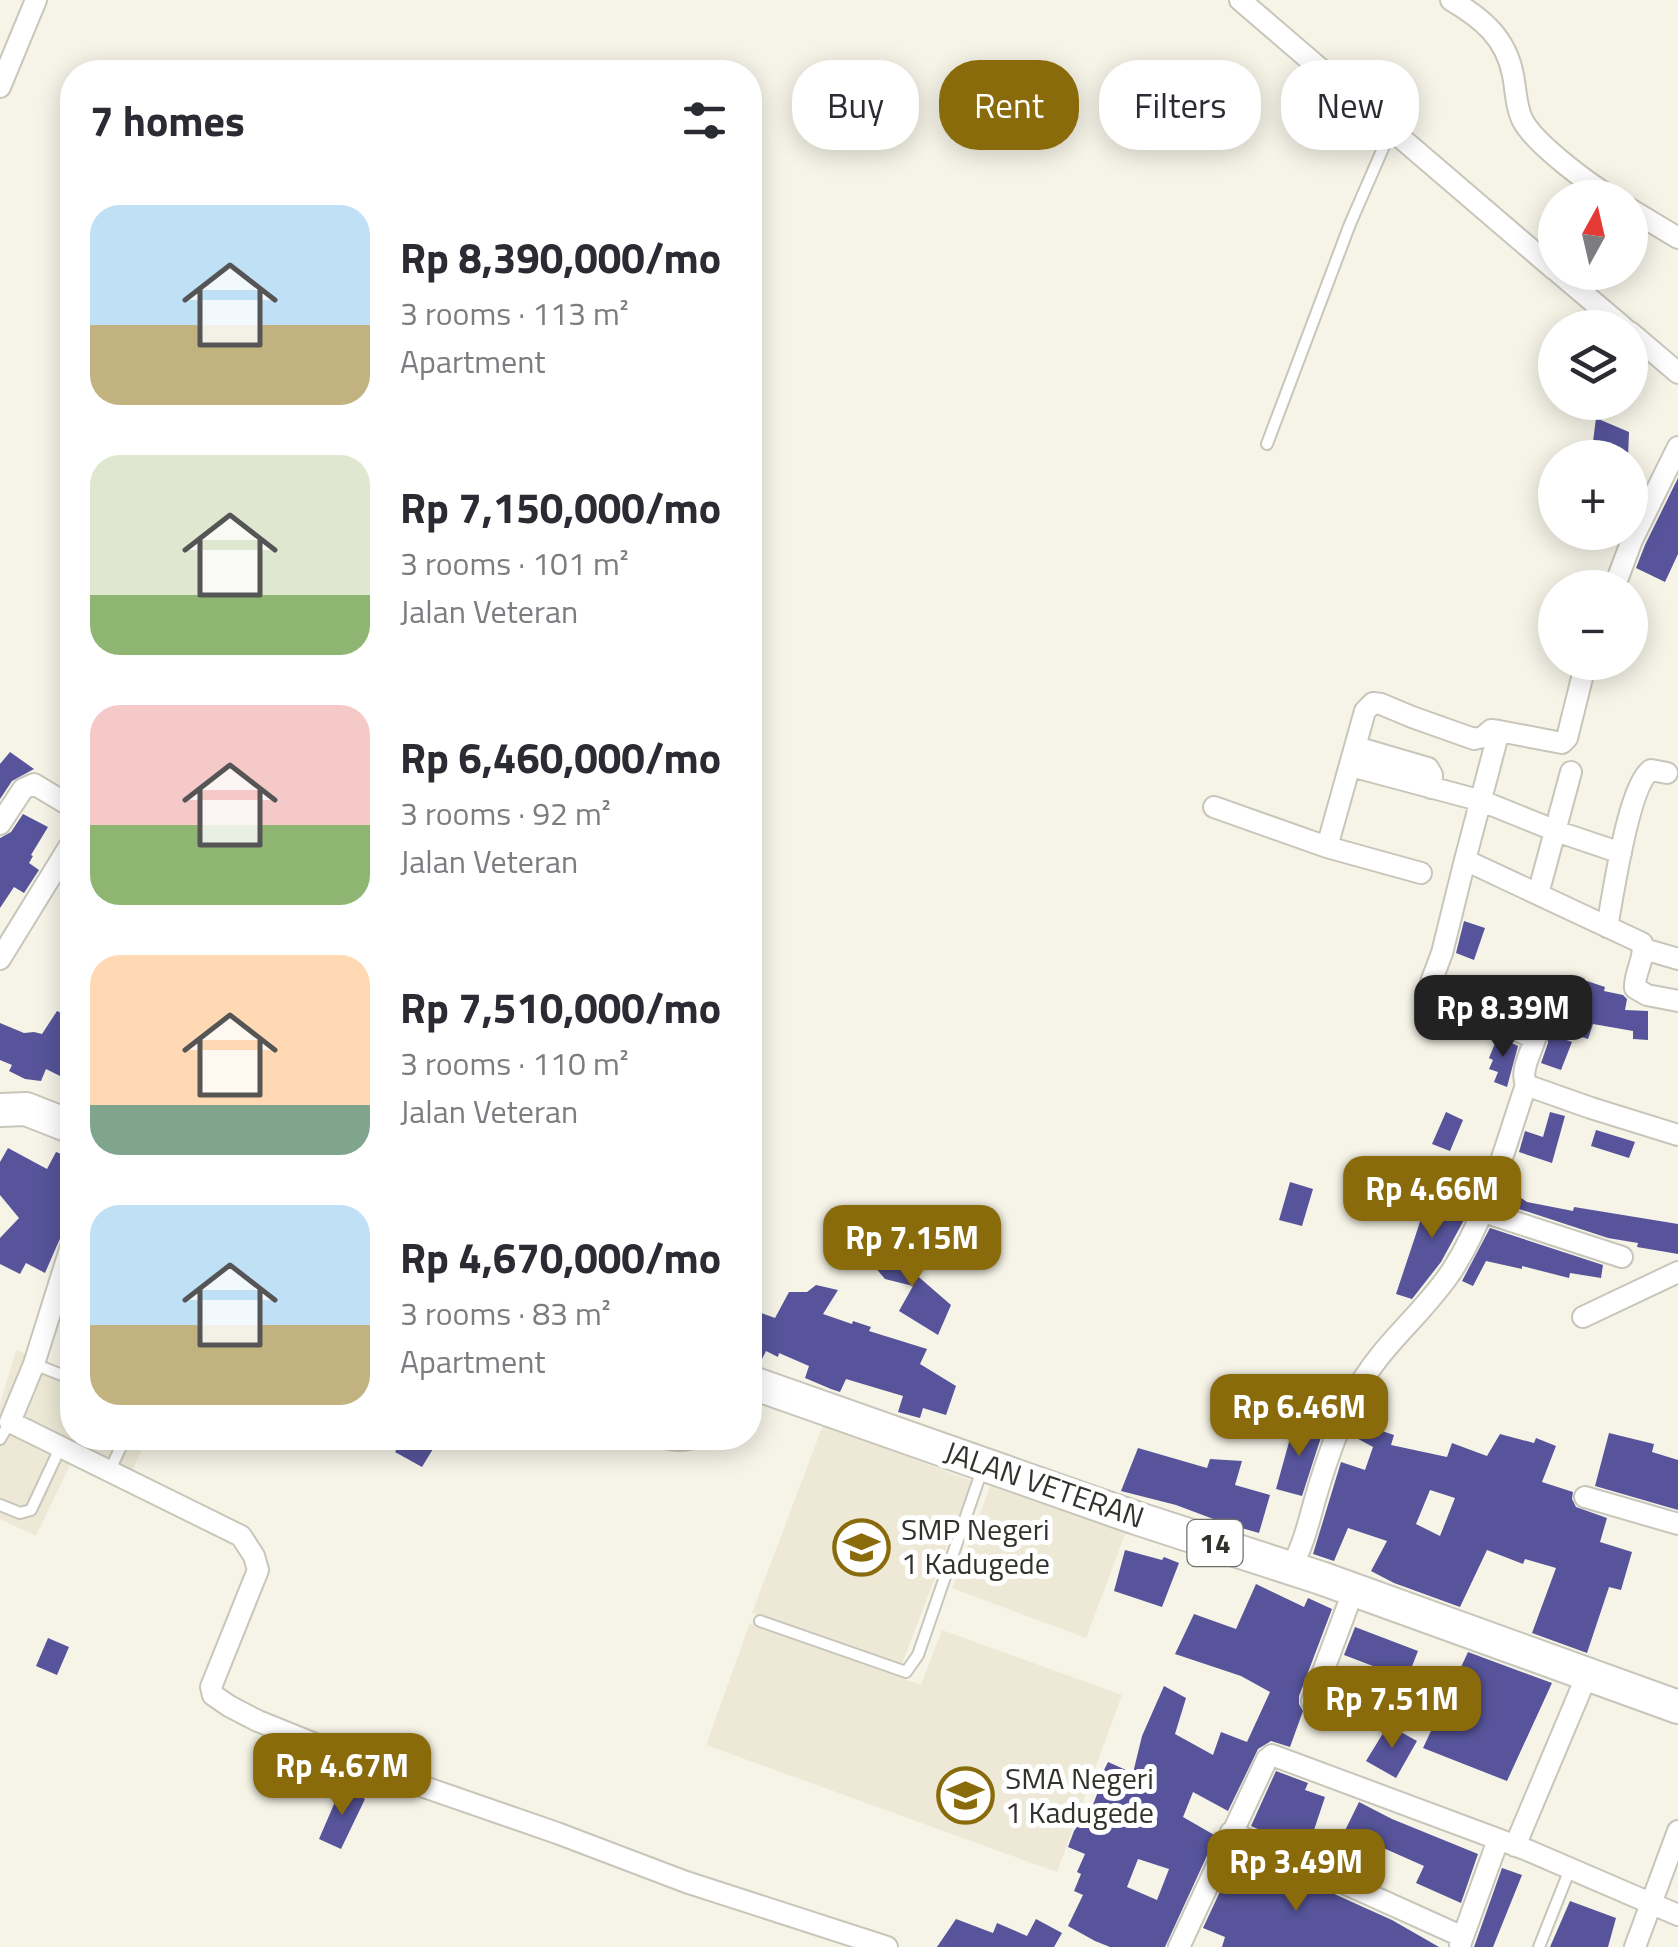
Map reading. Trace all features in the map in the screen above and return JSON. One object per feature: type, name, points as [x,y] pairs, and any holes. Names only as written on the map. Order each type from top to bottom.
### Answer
[{"type":"highway","points":[[0,1110],[26,1109],[60,1122]]},
{"type":"highway","name":"JALAN VETERAN","points":[[762,1386],[1136,1518],[1354,1589],[1678,1708]]},
{"type":"street","points":[[0,88],[36,0]]},
{"type":"street","points":[[1240,0],[1310,60]]},
{"type":"street","points":[[1450,0],[1476,14],[1490,28],[1510,63],[1518,108],[1527,127],[1586,180]]},
{"type":"street","points":[[1415,150],[1538,255]]},
{"type":"street","points":[[1648,219],[1678,238]]},
{"type":"street","points":[[1579,290],[1603,310]]},
{"type":"street","points":[[1648,347],[1678,372]]},
{"type":"street","points":[[1621,570],[1678,448]]},
{"type":"street","points":[[1327,848],[1365,711],[1374,703],[1474,739],[1491,730],[1558,744],[1567,738],[1582,680]]},
{"type":"street","points":[[1291,1567],[1353,1398],[1391,1341],[1452,1270],[1496,1176],[1526,1085],[1524,1070],[1537,1032],[1432,987],[1431,982],[1442,953],[1499,731]]},
{"type":"street","points":[[1354,756],[1431,788],[1482,801],[1621,853]]},
{"type":"street","points":[[1607,927],[1634,796],[1644,774],[1651,770],[1668,772]]},
{"type":"street","points":[[1538,894],[1571,772]]},
{"type":"street","points":[[0,824],[23,789],[34,784],[60,800]]},
{"type":"street","points":[[1214,806],[1327,848],[1421,873]]},
{"type":"street","points":[[1465,860],[1642,943],[1644,949],[1634,979],[1636,990],[1678,1001]]},
{"type":"street","points":[[0,959],[60,861]]},
{"type":"street","points":[[0,917],[19,927]]},
{"type":"street","points":[[1644,949],[1678,959]]},
{"type":"street","points":[[1526,1085],[1678,1135]]},
{"type":"street","points":[[1481,1210],[1622,1257]]},
{"type":"street","points":[[1583,1317],[1678,1272]]},
{"type":"street","points":[[60,1281],[34,1364],[5,1431],[60,1446]]},
{"type":"street","points":[[69,1450],[241,1536],[254,1556],[258,1570],[211,1687],[213,1695],[229,1706],[404,1780],[686,1882],[887,1947]]},
{"type":"street","points":[[1586,1498],[1678,1524]]},
{"type":"street","points":[[1312,1700],[1354,1589]]},
{"type":"street","points":[[1231,1832],[1461,1942],[1586,1675]]},
{"type":"street","points":[[1179,1947],[1231,1832],[1272,1755],[1507,1843],[1678,1915]]},
{"type":"street","points":[[1634,1947],[1678,1831]]},
{"type":"lane","points":[[1267,444],[1350,224],[1382,150]]},
{"type":"lane","points":[[34,1364],[60,1374]]},
{"type":"lane","points":[[0,1506],[20,1513],[30,1510],[60,1448]]},
{"type":"lane","points":[[110,1470],[119,1450]]},
{"type":"lane","points":[[760,1621],[906,1672],[918,1656],[984,1464]]},
{"type":"lane","points":[[1539,1947],[1570,1868]]},
{"type":"shaded area","points":[[16,1350],[60,1367],[60,1450],[142,1450],[125,1487],[72,1461],[36,1536],[0,1519],[0,1404]]},
{"type":"shaded area","name":"SMP Negeri 1 Kadugede","points":[[823,1425],[972,1481],[900,1669],[752,1613]]},
{"type":"shaded area","points":[[992,1482],[1126,1532],[1086,1638],[952,1588]]},
{"type":"shaded area","name":"SMA Negeri 1 Kadugede","points":[[750,1623],[921,1685],[942,1630],[1122,1695],[1057,1872],[706,1745]]},
{"type":"building","points":[[1596,420],[1629,432],[1629,440],[1593,440]]},
{"type":"building","points":[[1678,478],[1678,554],[1665,582],[1648,574],[1648,570],[1636,568],[1643,550],[1648,550],[1648,539]]},
{"type":"building","points":[[10,752],[34,769],[12,781],[0,799],[0,764]]},
{"type":"building","points":[[23,814],[48,827],[29,863],[39,870],[24,893],[14,887],[0,908],[0,838],[11,832]]},
{"type":"building","points":[[1464,921],[1485,928],[1474,960],[1456,953]]},
{"type":"building","points":[[1587,981],[1605,987],[1604,991],[1623,995],[1627,999],[1625,1010],[1648,1011],[1648,1040],[1633,1039],[1633,1031],[1593,1024],[1588,1039],[1570,1033]]},
{"type":"building","points":[[57,1011],[60,1012],[60,1076],[46,1069],[41,1081],[9,1071],[12,1065],[0,1060],[0,1023],[24,1033],[42,1034]]},
{"type":"building","points":[[1547,1033],[1572,1042],[1561,1070],[1541,1063]]},
{"type":"building","points":[[1498,1036],[1518,1046],[1507,1087],[1494,1082],[1498,1072],[1489,1069]]},
{"type":"building","points":[[1446,1112],[1463,1120],[1450,1151],[1432,1144]]},
{"type":"building","points":[[1550,1112],[1565,1116],[1552,1163],[1519,1152],[1525,1131],[1543,1137]]},
{"type":"building","points":[[1596,1130],[1635,1142],[1629,1158],[1591,1146]]},
{"type":"building","points":[[8,1148],[47,1169],[56,1152],[60,1154],[60,1239],[45,1273],[26,1263],[20,1274],[0,1264],[0,1238],[19,1218],[0,1195],[0,1162]]},
{"type":"building","points":[[1290,1182],[1313,1189],[1302,1226],[1279,1220]]},
{"type":"building","points":[[1506,1188],[1527,1202],[1678,1224],[1678,1254],[1637,1247],[1638,1243],[1608,1238],[1501,1203]]},
{"type":"building","points":[[1434,1189],[1469,1204],[1441,1262],[1412,1299],[1396,1294]]},
{"type":"building","points":[[1490,1228],[1603,1265],[1601,1278],[1570,1273],[1569,1278],[1486,1261],[1473,1286],[1462,1281]]},
{"type":"building","points":[[875,1239],[951,1305],[938,1335],[899,1311],[913,1286],[885,1279],[869,1260]]},
{"type":"building","points":[[816,1285],[838,1290],[823,1314],[927,1349],[920,1364],[956,1386],[946,1415],[923,1408],[920,1418],[898,1412],[903,1396],[846,1379],[840,1392],[805,1378],[809,1366],[779,1353],[778,1357],[766,1351],[762,1359],[762,1313],[775,1318],[789,1292],[807,1292]]},
{"type":"building","points":[[1308,1383],[1338,1388],[1334,1404],[1305,1400]]},
{"type":"building","points":[[1360,1414],[1370,1419],[1367,1426],[1394,1435],[1391,1445],[1447,1457],[1452,1443],[1487,1456],[1500,1434],[1534,1443],[1536,1438],[1556,1446],[1542,1482],[1573,1492],[1576,1507],[1607,1518],[1600,1542],[1632,1552],[1621,1590],[1609,1587],[1587,1653],[1532,1633],[1556,1568],[1525,1559],[1523,1564],[1487,1550],[1460,1607],[1371,1571],[1387,1541],[1348,1528],[1334,1561],[1313,1554],[1341,1462],[1365,1470],[1373,1447],[1351,1435]],"holes":[[[1430,1490],[1455,1498],[1440,1536],[1416,1524]]]},
{"type":"building","points":[[1294,1424],[1323,1431],[1302,1496],[1276,1489]]},
{"type":"building","points":[[1609,1433],[1654,1444],[1652,1452],[1678,1460],[1678,1510],[1595,1486]]},
{"type":"building","points":[[1138,1448],[1207,1468],[1210,1459],[1242,1461],[1235,1485],[1270,1495],[1259,1533],[1121,1491]]},
{"type":"building","points":[[396,1450],[432,1450],[422,1467]]},
{"type":"building","points":[[1125,1550],[1179,1563],[1162,1607],[1114,1591]]},
{"type":"building","points":[[1256,1584],[1304,1607],[1308,1598],[1332,1609],[1299,1696],[1303,1711],[1290,1747],[1271,1741],[1258,1749],[1228,1811],[1193,1792],[1183,1817],[1216,1836],[1165,1947],[1110,1947],[1095,1941],[1068,1926],[1083,1895],[1074,1891],[1085,1854],[1068,1847],[1074,1831],[1091,1810],[1108,1762],[1133,1773],[1142,1736],[1164,1686],[1186,1698],[1175,1734],[1213,1755],[1221,1732],[1247,1742],[1270,1692],[1241,1676],[1175,1654],[1194,1614],[1236,1629]],"holes":[[[1138,1859],[1169,1869],[1157,1900],[1127,1887]]]},
{"type":"building","points":[[1355,1627],[1418,1651],[1407,1679],[1344,1655]]},
{"type":"building","points":[[48,1638],[69,1647],[57,1675],[36,1666]]},
{"type":"building","points":[[1468,1652],[1552,1683],[1507,1781],[1423,1748],[1438,1716],[1402,1701],[1412,1677],[1449,1693]]},
{"type":"building","points":[[1334,1682],[1365,1695],[1349,1731],[1310,1714],[1321,1711]]},
{"type":"building","points":[[1388,1725],[1417,1741],[1396,1778],[1366,1761]]},
{"type":"building","points":[[1276,1771],[1308,1783],[1305,1790],[1325,1797],[1312,1836],[1335,1851],[1359,1802],[1478,1854],[1461,1903],[1416,1883],[1424,1866],[1372,1843],[1356,1873],[1251,1826]]},
{"type":"building","points":[[341,1788],[365,1799],[341,1849],[319,1839]]},
{"type":"building","points":[[1239,1851],[1392,1920],[1439,1947],[1222,1947],[1225,1937],[1203,1928]]},
{"type":"building","points":[[1502,1868],[1522,1875],[1493,1947],[1474,1947]]},
{"type":"building","points":[[1570,1901],[1616,1918],[1608,1947],[1550,1947]]},
{"type":"building","points":[[956,1919],[993,1933],[997,1923],[1027,1936],[1036,1919],[1062,1933],[1054,1947],[937,1947]]},
{"type":"place","name":"SMP Negeri 1 Kadugede","points":[[862,1547]]},
{"type":"place","name":"SMA Negeri 1 Kadugede","points":[[966,1796]]}]
